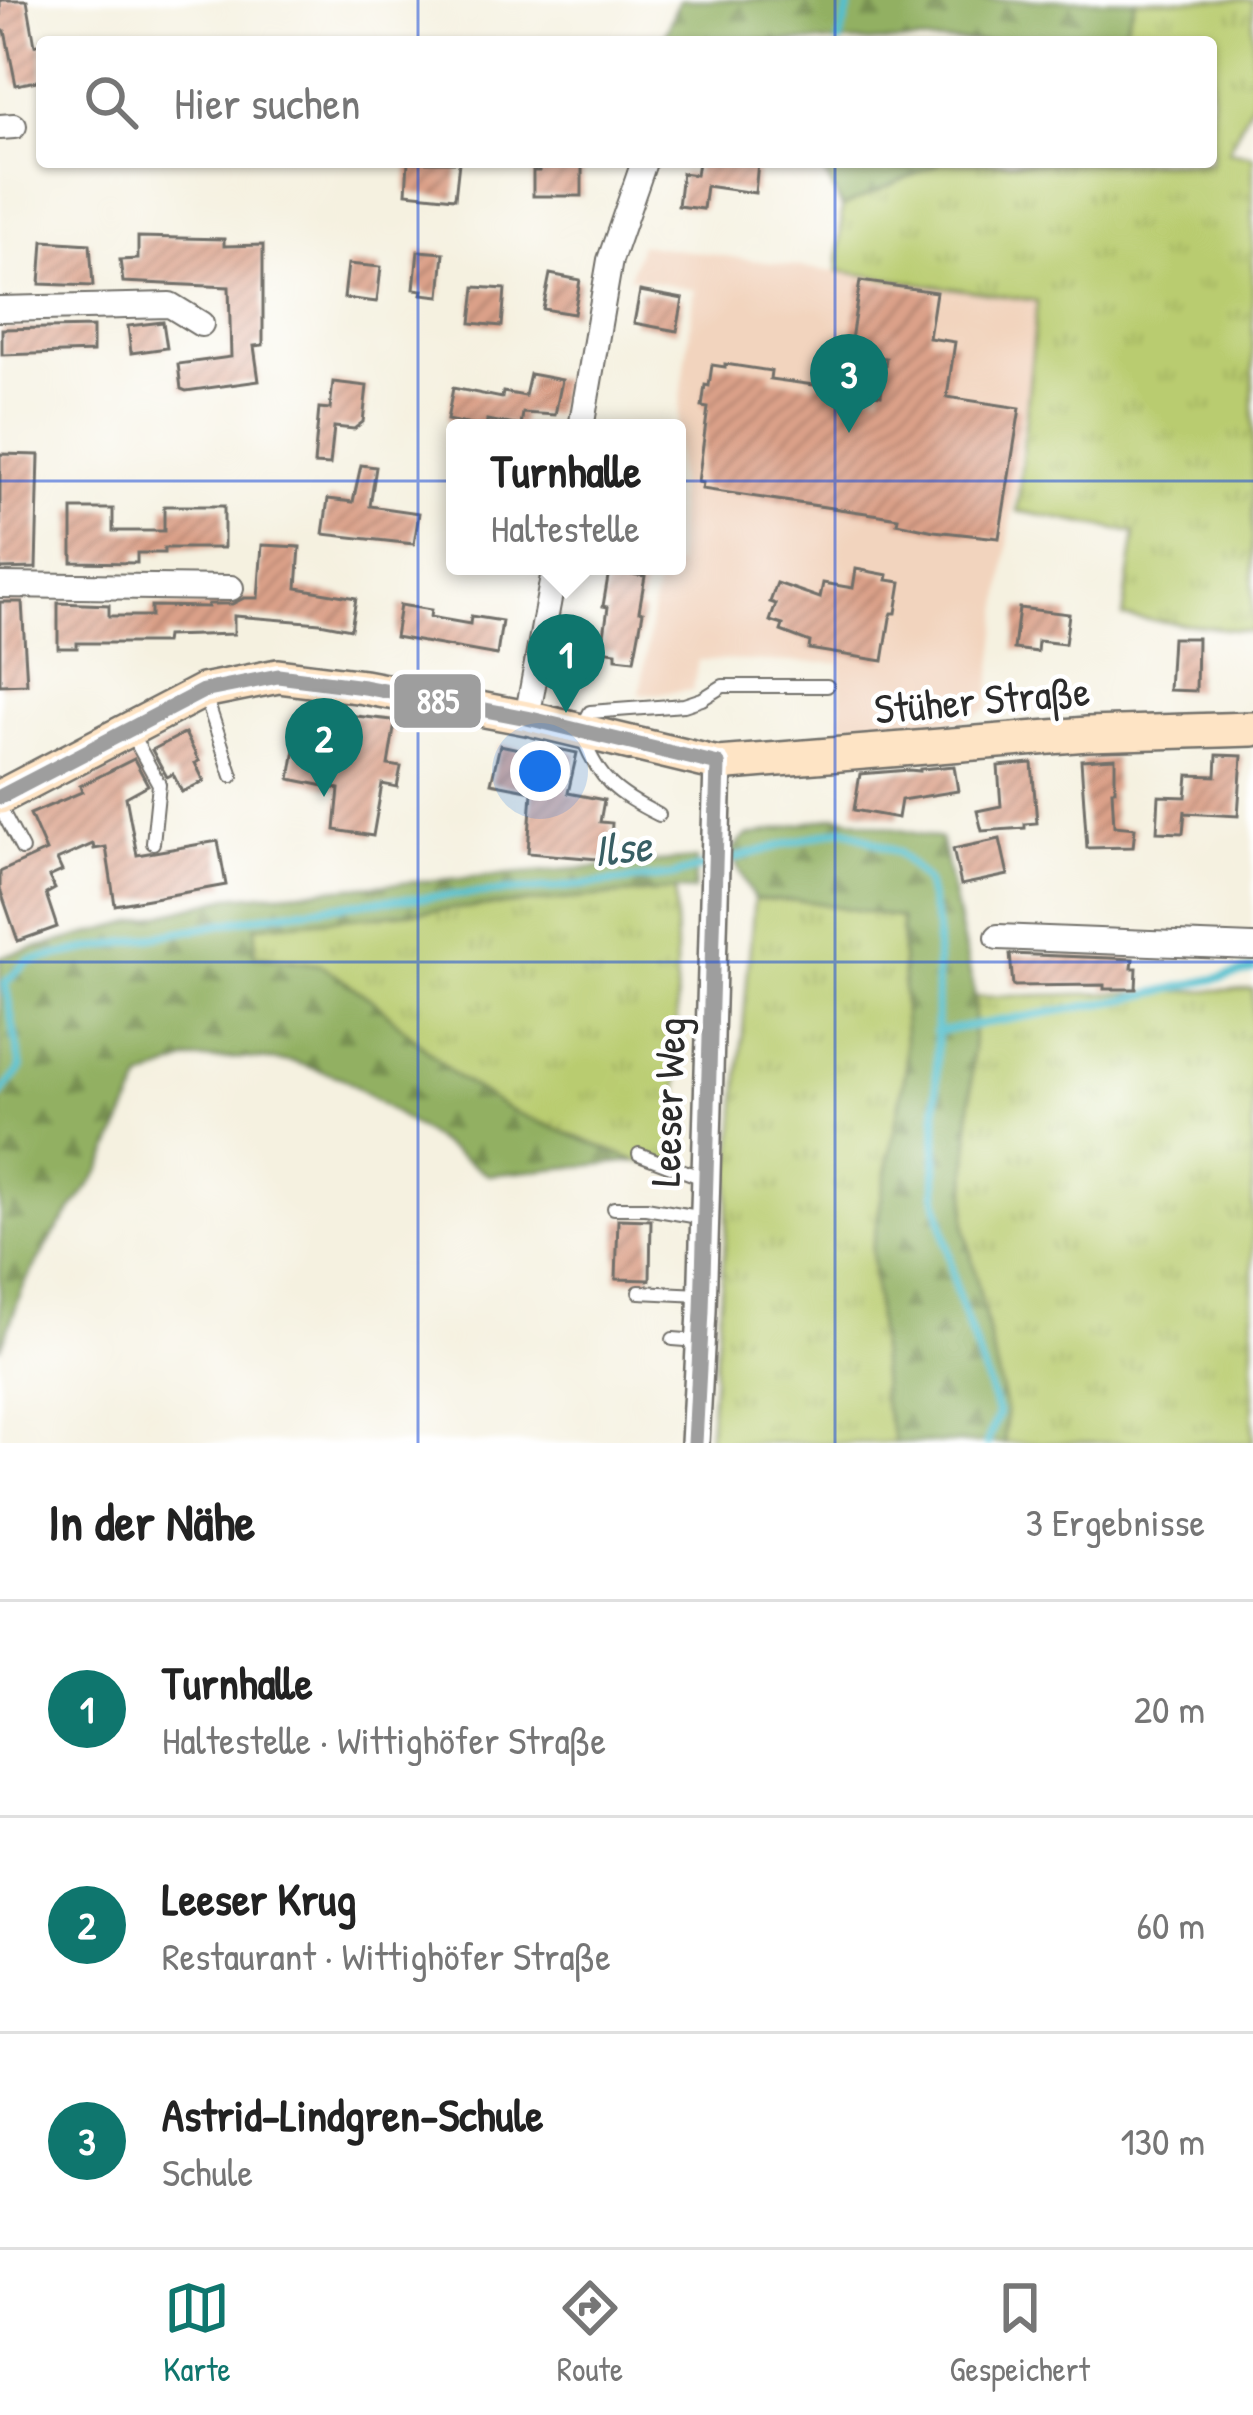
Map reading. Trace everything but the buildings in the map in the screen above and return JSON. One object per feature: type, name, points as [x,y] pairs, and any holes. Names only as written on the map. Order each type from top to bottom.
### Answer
[{"type":"main road","name":"Stüher Straße","points":[[0,797],[203,691],[278,676],[526,718],[718,764],[1087,734],[1253,729]]},
{"type":"street","points":[[583,419],[610,260],[642,168]]},
{"type":"street","points":[[0,309],[170,305],[201,324]]},
{"type":"street","points":[[526,718],[553,575]]},
{"type":"street","points":[[0,585],[231,588]]},
{"type":"street","name":"Leeser Weg","points":[[694,1443],[687,1340],[702,1295],[718,764]]},
{"type":"street","points":[[998,937],[1253,947]]},
{"type":"lane","points":[[659,815],[618,794],[590,757],[580,731],[590,712],[684,705],[723,686],[827,686]]},
{"type":"lane","points":[[203,691],[232,776]]},
{"type":"lane","points":[[129,730],[159,784],[153,843]]},
{"type":"lane","points":[[0,807],[22,849]]},
{"type":"lane","points":[[639,1154],[706,1180]]},
{"type":"lane","points":[[614,1208],[705,1218]]},
{"type":"lane","points":[[639,1292],[702,1295]]},
{"type":"shaded area","points":[[640,244],[1038,301],[988,708],[966,720],[841,725],[840,663],[698,660],[693,690],[640,695],[658,575],[686,575],[686,419],[678,419],[695,289],[629,277]]},
{"type":"green space","points":[[679,0],[1136,0],[1122,36],[664,36]]},
{"type":"green space","points":[[1136,0],[1253,0],[1253,100],[1228,151],[1253,155],[1253,632],[1123,617],[1135,533],[1017,511],[1037,301],[838,271],[842,207],[929,168],[1217,168],[1217,36],[1122,36]]},
{"type":"green space","points":[[822,168],[929,168],[842,207]]},
{"type":"green space","points":[[837,816],[941,839],[975,997],[965,1228],[1006,1410],[1004,1443],[895,1443],[883,1401],[872,1249],[906,1068],[901,918],[806,901],[754,899],[730,852],[746,836]]},
{"type":"green space","points":[[696,859],[694,891],[256,926],[254,955],[321,965],[376,1003],[454,1075],[509,1110],[636,1161],[488,1175],[343,1078],[294,1062],[188,1060],[142,1080],[101,1170],[24,1285],[0,1350],[0,957],[229,897]]},
{"type":"green space","points":[[675,890],[679,1168],[636,1161],[509,1110],[454,1075],[376,1003],[321,965],[254,955],[256,925]]},
{"type":"green space","points":[[754,899],[806,901],[901,917],[906,1068],[872,1249],[883,1401],[895,1443],[708,1443]]},
{"type":"green space","points":[[1253,989],[1253,1443],[1004,1443],[1006,1410],[965,1228],[975,997]]},
{"type":"waterway","points":[[841,36],[851,0]]},
{"type":"waterway","name":"Ilse","points":[[0,1095],[21,1069],[5,983],[28,961],[278,913],[671,876],[844,828],[899,853],[926,881],[937,929],[936,1193],[956,1290],[998,1414],[987,1443]]},
{"type":"waterway","points":[[935,1032],[1128,999],[1253,970]]},
{"type":"transit line","name":"885","points":[[0,797],[203,691],[278,676],[527,718],[718,764]]},
{"type":"transit line","name":"885","points":[[695,1443],[718,764]]},
{"type":"place","name":"Astrid-Lindgren-Schule","points":[[849,433]]},
{"type":"place","name":"Turnhalle","points":[[566,713]]},
{"type":"place","name":"Leeser Krug","points":[[324,797]]}]
